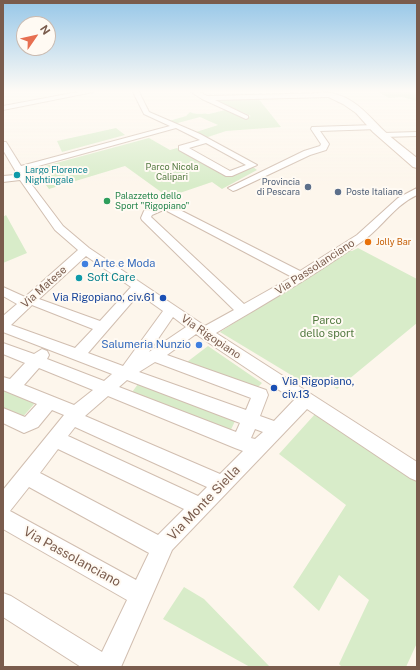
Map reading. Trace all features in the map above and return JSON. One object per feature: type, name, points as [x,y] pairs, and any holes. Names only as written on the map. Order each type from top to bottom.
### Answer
[{"type":"street","points":[[172,123],[205,140],[253,165],[229,174],[182,148],[205,140]]},
{"type":"street","points":[[372,123],[383,135],[417,164]]},
{"type":"street","points":[[15,172],[177,126]]},
{"type":"street","points":[[233,188],[307,153],[323,148],[325,144],[315,129],[375,127]]},
{"type":"street","points":[[383,135],[417,134]]},
{"type":"street","name":"Via Rigopiano","points":[[3,144],[15,172],[59,228],[85,250],[305,400],[417,472]]},
{"type":"street","name":"Via Passolanciano","points":[[3,505],[74,416],[126,372],[201,330],[243,311],[302,277],[369,231],[393,205],[417,190]]},
{"type":"street","points":[[243,311],[146,218],[148,213],[160,208],[169,208],[302,277]]},
{"type":"street","name":"Via Matese","points":[[3,324],[85,250]]},
{"type":"street","points":[[78,355],[138,287]]},
{"type":"street","points":[[3,291],[28,302],[103,327]]},
{"type":"street","name":"Via Passolanciano","points":[[126,372],[171,310]]},
{"type":"street","points":[[3,327],[276,429]]},
{"type":"street","points":[[51,345],[36,361],[7,385],[49,402],[74,416],[222,484]]},
{"type":"street","points":[[3,348],[249,445],[250,419],[260,395],[154,356]]},
{"type":"street","name":"Via Monte Siella","points":[[108,667],[165,542],[222,484],[249,445],[276,429],[305,400]]},
{"type":"street","points":[[3,415],[24,425],[32,422],[49,402]]},
{"type":"street","points":[[55,438],[201,507]]},
{"type":"street","points":[[26,475],[162,548]]},
{"type":"street","name":"Via Passolanciano","points":[[3,518],[140,595]]},
{"type":"street","points":[[3,604],[103,667]]},
{"type":"green space","points":[[214,123],[278,123],[281,127],[226,131],[205,138],[193,133],[218,125]]},
{"type":"green space","points":[[116,128],[125,135],[62,152],[57,141]]},
{"type":"green space","name":"Parco Nicola Calipari","points":[[149,138],[170,150],[177,148],[227,177],[253,167],[257,170],[222,189],[212,182],[168,197],[125,166],[49,189],[34,169]]},
{"type":"green space","points":[[6,215],[27,253],[3,263],[3,217]]},
{"type":"green space","name":"Parco dello sport","points":[[358,248],[417,279],[417,323],[337,389],[328,382],[321,387],[316,383],[311,387],[220,332],[346,251],[352,251]]},
{"type":"green space","points":[[208,346],[262,383],[256,389],[187,362]]},
{"type":"green space","points":[[138,384],[235,421],[229,434],[130,395]]},
{"type":"green space","points":[[3,389],[35,403],[21,419],[3,410]]},
{"type":"green space","points":[[316,413],[417,481],[417,643],[406,667],[342,667],[339,664],[369,600],[339,575],[319,611],[293,587],[346,505],[279,454]]},
{"type":"green space","points":[[184,587],[204,599],[270,667],[250,667],[163,619]]},
{"type":"place","name":"Largo Florence Nightingale","points":[[17,175]]},
{"type":"place","name":"Provincia di Pescara","points":[[308,187]]},
{"type":"place","name":"Poste Italiane","points":[[338,192]]},
{"type":"place","name":"Palazzetto dello Sport \"Rigopiano\"","points":[[107,201]]},
{"type":"place","name":"Jolly Bar","points":[[368,242]]},
{"type":"place","name":"Arte e Moda","points":[[85,264]]},
{"type":"place","name":"Soft Care","points":[[79,278]]},
{"type":"place","name":"Via Rigopiano, civ.61","points":[[163,298]]},
{"type":"place","name":"Salumeria Nunzio","points":[[199,345]]},
{"type":"place","name":"Via Rigopiano, civ.13","points":[[274,388]]}]
